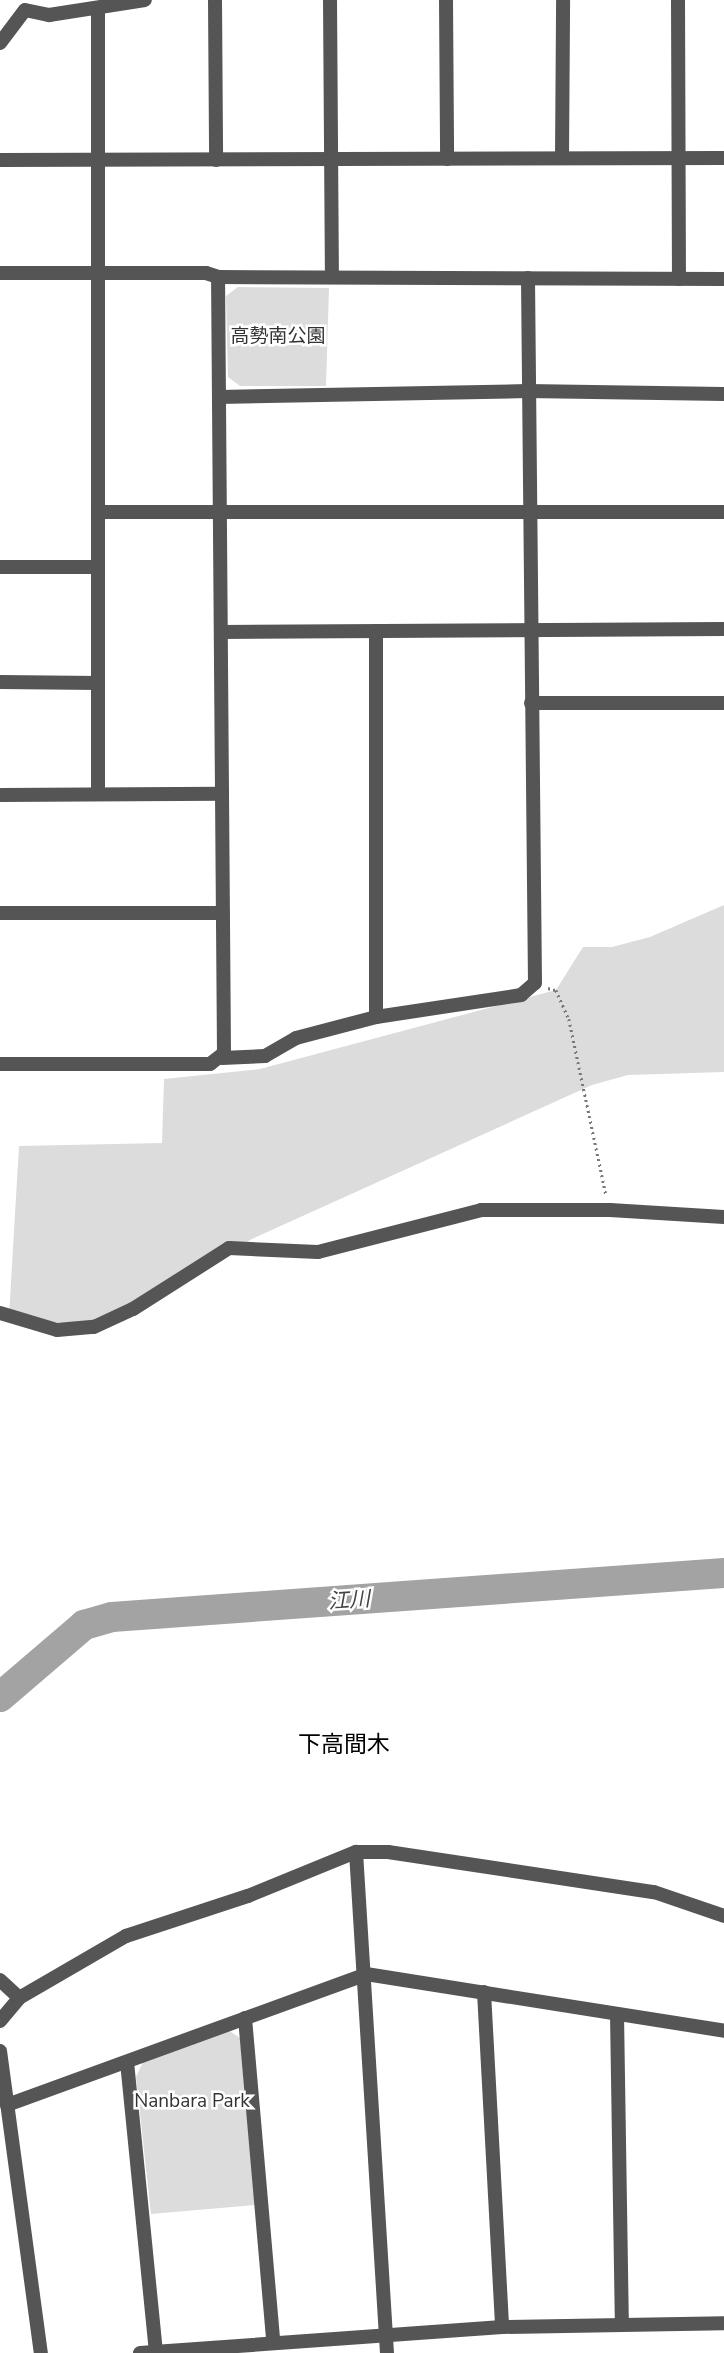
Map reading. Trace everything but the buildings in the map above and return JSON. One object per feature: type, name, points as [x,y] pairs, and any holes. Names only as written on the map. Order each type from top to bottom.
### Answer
[{"type":"street","points":[[0,43],[25,10],[49,15],[98,11],[145,0]]},
{"type":"street","points":[[215,0],[216,160]]},
{"type":"street","points":[[330,0],[332,277]]},
{"type":"street","points":[[446,0],[447,159]]},
{"type":"street","points":[[562,158],[563,0]]},
{"type":"street","points":[[678,0],[679,279]]},
{"type":"street","points":[[98,11],[98,794]]},
{"type":"street","points":[[0,160],[724,158]]},
{"type":"street","points":[[0,273],[206,273],[218,277],[724,279]]},
{"type":"street","points":[[218,277],[222,1058]]},
{"type":"street","points":[[0,1064],[210,1064],[222,1058],[265,1056],[296,1038],[376,1017],[521,995],[535,984],[528,512],[528,278]]},
{"type":"street","points":[[219,397],[527,391],[724,394]]},
{"type":"street","points":[[98,512],[724,512]]},
{"type":"street","points":[[0,567],[98,567]]},
{"type":"street","points":[[221,632],[724,629]]},
{"type":"street","points":[[376,631],[376,1017]]},
{"type":"street","points":[[0,682],[98,683]]},
{"type":"street","points":[[531,703],[724,703]]},
{"type":"street","points":[[0,795],[222,794]]},
{"type":"street","points":[[0,913],[223,914]]},
{"type":"street","points":[[0,1313],[57,1331],[94,1327],[133,1309],[229,1248],[318,1252],[481,1210],[610,1210],[724,1217]]},
{"type":"street","points":[[0,2021],[19,1998],[126,1937],[248,1896],[356,1852],[388,1852],[654,1892],[724,1916]]},
{"type":"street","points":[[356,1852],[366,1974],[387,2353]]},
{"type":"street","points":[[7,2105],[366,1974],[724,2031]]},
{"type":"street","points":[[0,1980],[19,1998]]},
{"type":"street","points":[[484,1992],[502,2327]]},
{"type":"street","points":[[617,2014],[622,2324]]},
{"type":"street","points":[[245,2018],[273,2340]]},
{"type":"street","points":[[0,2051],[41,2353]]},
{"type":"street","points":[[127,2062],[156,2351]]},
{"type":"street","points":[[140,2353],[273,2340],[385,2333],[502,2327],[724,2323]]},
{"type":"path","points":[[535,984],[556,990],[564,1003],[610,1210]]},
{"type":"green space","name":"高勢南公園","points":[[238,287],[329,288],[326,386],[240,386],[228,377],[226,296]]},
{"type":"green space","points":[[724,905],[724,1072],[628,1075],[592,1085],[252,1239],[94,1327],[9,1316],[19,1146],[162,1143],[164,1079],[260,1069],[556,990],[583,947],[612,947],[650,937]]},
{"type":"green space","name":"Nanbara Park","points":[[228,2030],[240,2038],[255,2205],[151,2214],[136,2077],[143,2062]]},
{"type":"waterway","name":"江川","points":[[0,1697],[84,1625],[112,1617],[724,1573]]},
{"type":"district","name":"下高間木","points":[[344,1745]]}]
